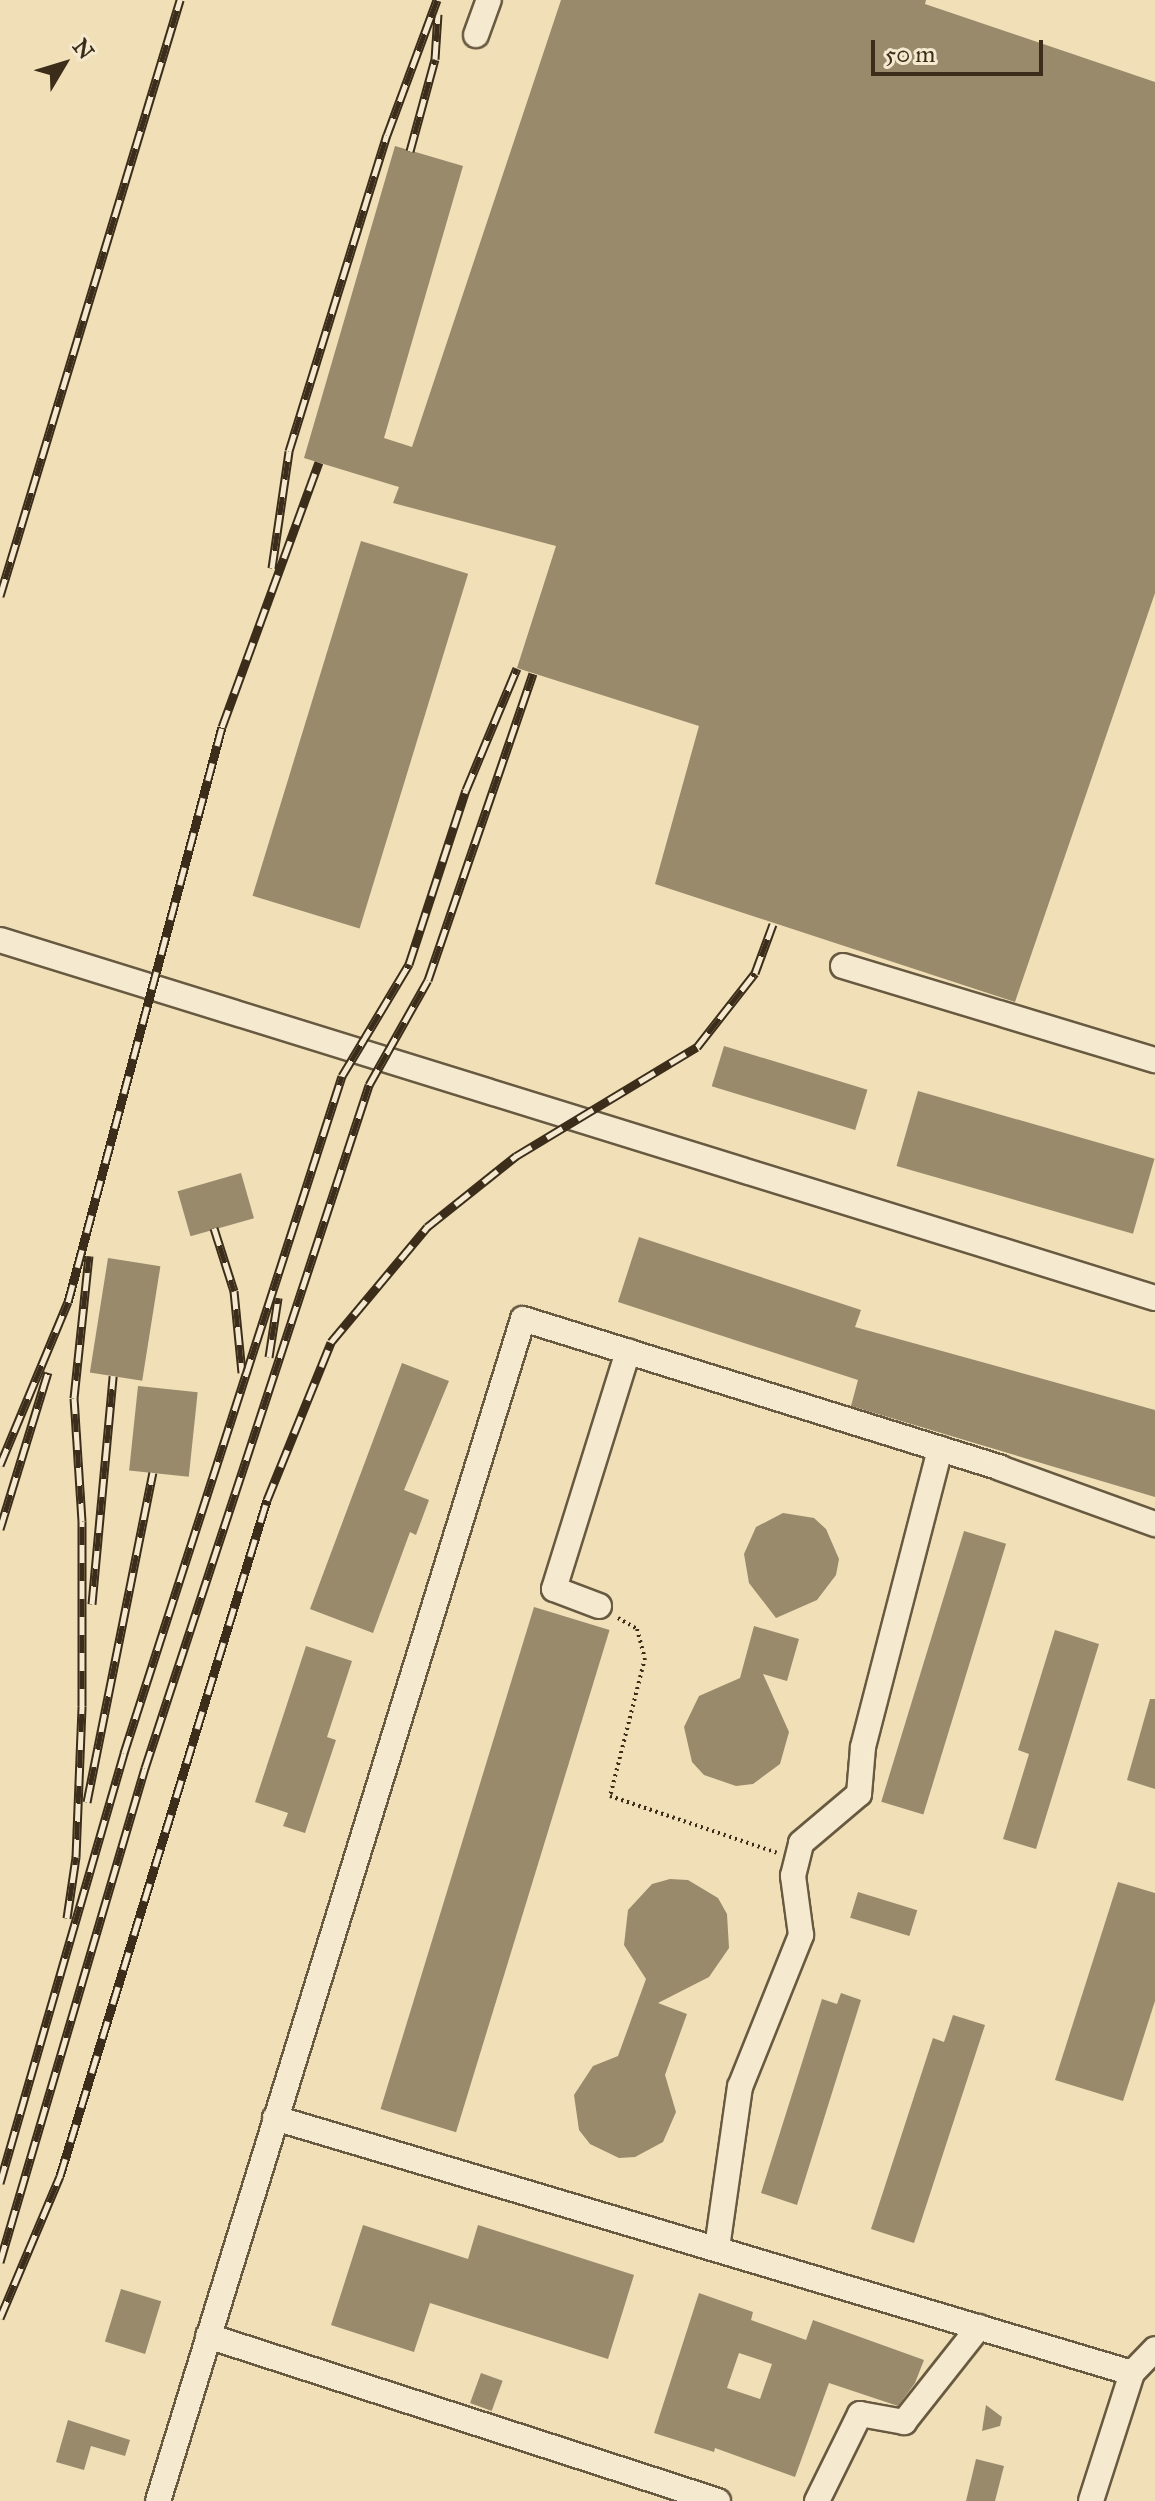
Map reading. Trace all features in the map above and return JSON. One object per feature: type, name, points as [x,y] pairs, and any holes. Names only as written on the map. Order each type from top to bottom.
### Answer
[{"type":"street","points":[[476,35],[489,0]]},
{"type":"street","points":[[0,940],[1155,1298]]},
{"type":"street","points":[[843,966],[1155,1060]]},
{"type":"street","points":[[158,2501],[514,1334],[523,1319],[940,1449],[1155,1524]]},
{"type":"street","points":[[599,1606],[554,1589],[628,1351]]},
{"type":"street","points":[[717,2248],[740,2087],[801,1935],[793,1876],[801,1843],[859,1794],[863,1747],[940,1449]]},
{"type":"street","points":[[275,2118],[1132,2373]]},
{"type":"street","points":[[817,2501],[860,2414],[904,2422],[979,2327]]},
{"type":"street","points":[[208,2336],[718,2501]]},
{"type":"street","points":[[1091,2501],[1132,2373],[1155,2349]]},
{"type":"path","points":[[599,1606],[637,1629],[645,1658],[610,1796],[797,1860]]},
{"type":"building","points":[[561,0],[926,0],[925,4],[1155,82],[1155,593],[1015,1002],[655,884],[699,726],[517,668],[556,546],[393,503],[399,487],[304,458],[395,146],[463,166],[384,438],[412,447]]},
{"type":"building","points":[[361,541],[468,574],[360,929],[253,896]]},
{"type":"building","points":[[724,1046],[867,1090],[855,1130],[712,1086]]},
{"type":"building","points":[[918,1091],[1154,1159],[1133,1234],[897,1166]]},
{"type":"building","points":[[241,1173],[254,1218],[191,1236],[178,1191]]},
{"type":"building","points":[[639,1237],[861,1310],[855,1327],[1155,1410],[1155,1497],[851,1406],[858,1380],[618,1302]]},
{"type":"building","points":[[108,1258],[160,1266],[142,1381],[90,1373]]},
{"type":"building","points":[[402,1363],[449,1381],[404,1490],[429,1500],[416,1535],[410,1532],[373,1633],[310,1609]]},
{"type":"building","points":[[138,1386],[198,1392],[189,1477],[129,1471]]},
{"type":"building","points":[[783,1513],[814,1518],[826,1529],[839,1559],[836,1575],[817,1600],[776,1618],[749,1583],[744,1554],[756,1527]]},
{"type":"building","points":[[964,1531],[1006,1544],[923,1814],[881,1802]]},
{"type":"building","points":[[534,1607],[610,1630],[456,2132],[381,2109]]},
{"type":"building","points":[[754,1626],[799,1639],[787,1681],[763,1674],[789,1732],[780,1764],[753,1784],[736,1786],[704,1775],[692,1762],[684,1727],[699,1696],[740,1678]]},
{"type":"building","points":[[1055,1630],[1099,1644],[1036,1849],[1003,1839],[1029,1754],[1018,1750]]},
{"type":"building","points":[[306,1646],[352,1661],[327,1737],[336,1740],[305,1833],[283,1826],[288,1813],[255,1802]]},
{"type":"building","points":[[1150,1699],[1155,1699],[1155,1789],[1127,1780]]},
{"type":"building","points":[[670,1879],[688,1880],[718,1898],[727,1914],[729,1948],[709,1977],[658,2003],[687,2014],[665,2075],[676,2112],[663,2142],[635,2157],[619,2158],[590,2144],[579,2130],[574,2095],[593,2066],[618,2056],[646,1979],[624,1945],[628,1910],[652,1884]]},
{"type":"building","points":[[1118,1882],[1155,1893],[1155,2001],[1123,2101],[1055,2080]]},
{"type":"building","points":[[858,1892],[917,1910],[909,1936],[850,1918]]},
{"type":"building","points":[[841,1993],[861,2000],[797,2205],[761,2193],[822,1999],[837,2004]]},
{"type":"building","points":[[953,2015],[985,2025],[914,2243],[871,2229],[933,2038],[944,2042]]},
{"type":"building","points":[[363,2225],[468,2259],[478,2225],[634,2275],[608,2359],[430,2303],[414,2352],[331,2325]]},
{"type":"building","points":[[121,2289],[161,2301],[145,2354],[105,2342]]},
{"type":"building","points":[[699,2293],[753,2312],[751,2320],[806,2340],[813,2320],[924,2360],[915,2383],[898,2406],[829,2383],[795,2477],[715,2448],[714,2452],[654,2433]],"holes":[[[739,2353],[772,2364],[760,2399],[727,2388]]]},
{"type":"building","points":[[481,2373],[503,2381],[492,2411],[470,2403]]},
{"type":"building","points":[[986,2405],[1002,2417],[1000,2426],[982,2431]]},
{"type":"building","points":[[68,2420],[130,2440],[125,2456],[91,2446],[84,2470],[56,2462]]},
{"type":"building","points":[[976,2459],[1004,2466],[995,2501],[966,2501]]},
{"type":"railway","points":[[0,596],[180,0]]},
{"type":"railway","points":[[272,568],[289,451],[387,135],[437,0]]},
{"type":"railway","points":[[410,151],[435,59],[438,14]]},
{"type":"railway","points":[[0,1465],[68,1302],[222,727],[319,462]]},
{"type":"railway","points":[[0,2183],[124,1753],[342,1076],[409,964],[466,790],[517,668]]},
{"type":"railway","points":[[0,2262],[145,1768],[369,1085],[428,980],[533,673]]},
{"type":"railway","points":[[0,2318],[60,2176],[267,1500],[331,1342],[427,1227],[516,1156],[697,1047],[755,973],[773,924]]},
{"type":"railway","points":[[214,1228],[234,1291],[242,1373]]},
{"type":"railway","points":[[67,1918],[76,1857],[82,1706],[82,1521],[74,1398],[89,1256]]},
{"type":"railway","points":[[269,1357],[278,1298]]},
{"type":"railway","points":[[0,1529],[48,1372]]},
{"type":"railway","points":[[92,1604],[113,1376]]},
{"type":"railway","points":[[87,1802],[153,1473]]}]
